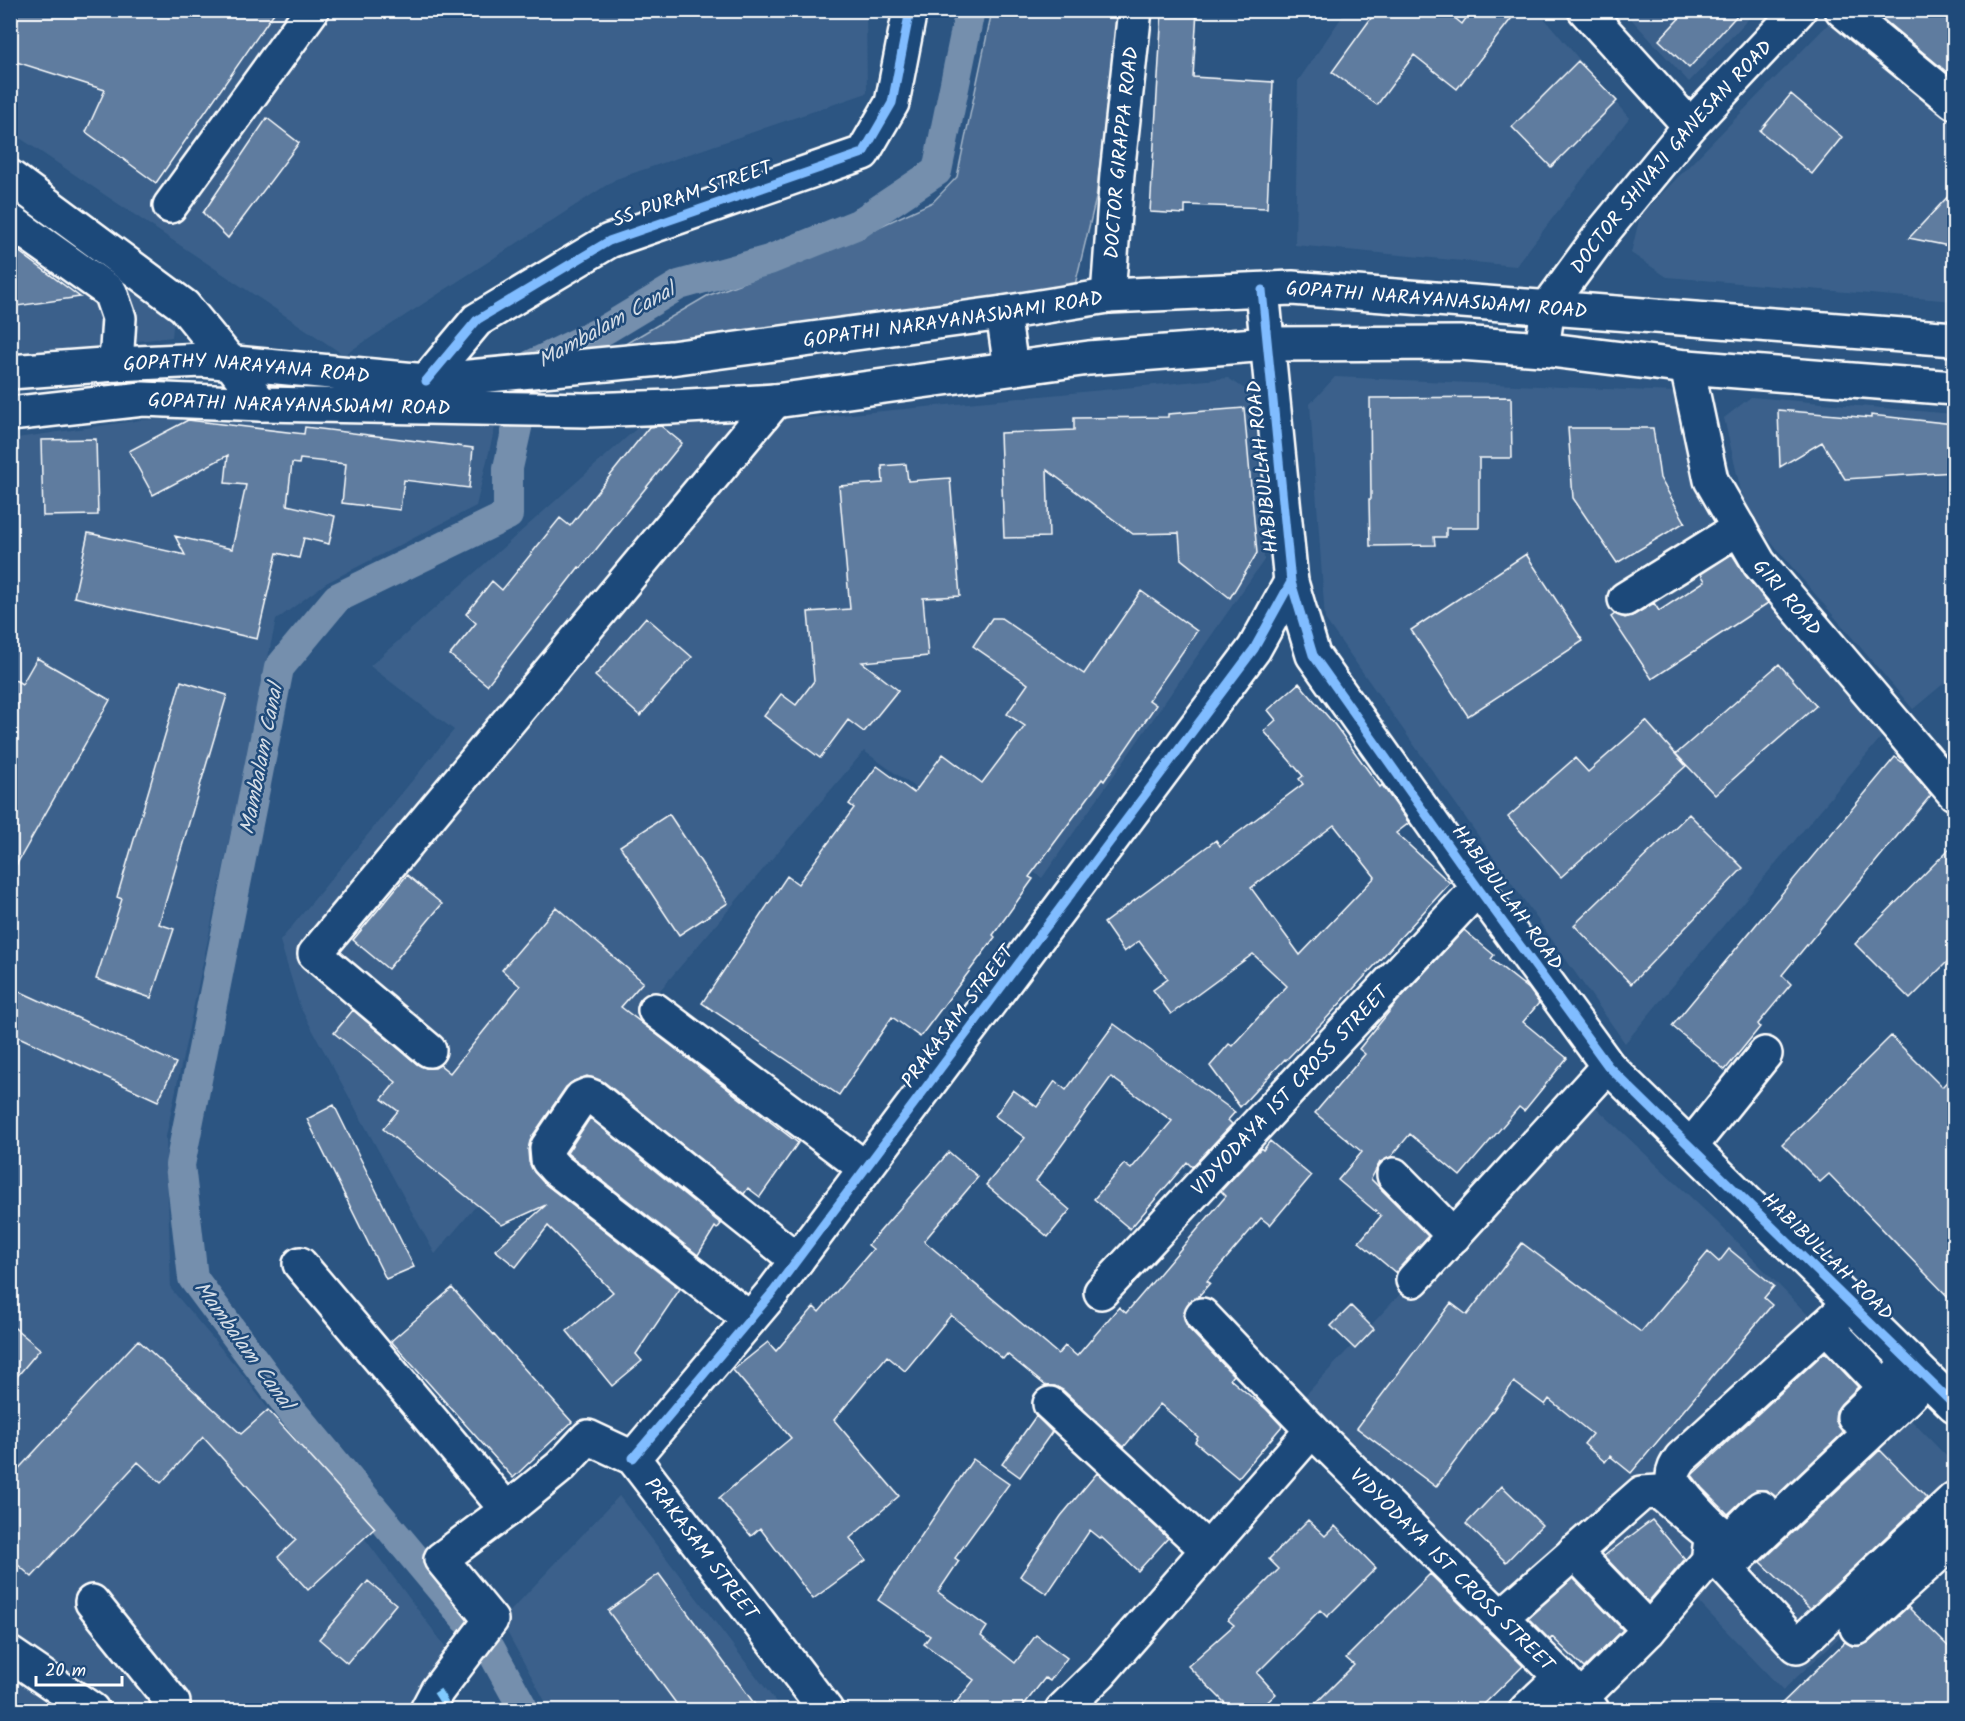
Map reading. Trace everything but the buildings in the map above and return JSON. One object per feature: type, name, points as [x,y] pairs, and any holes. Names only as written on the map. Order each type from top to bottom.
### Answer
[{"type":"street","points":[[170,206],[312,10]]},
{"type":"street","name":"SS PURAM STREET","points":[[426,381],[477,320],[609,241],[863,153],[892,103],[910,10]]},
{"type":"street","name":"DOCTOR GIRAPPA ROAD","points":[[1108,296],[1117,174],[1135,10]]},
{"type":"street","points":[[1585,10],[1690,126]]},
{"type":"street","name":"DOCTOR SHIVAJI GANESAN ROAD","points":[[1548,307],[1603,232],[1690,126],[1799,10]]},
{"type":"street","points":[[1842,10],[1954,102]]},
{"type":"street","points":[[10,177],[183,306],[230,362],[261,404]]},
{"type":"street","points":[[10,221],[110,292],[119,318],[116,364]]},
{"type":"street","name":"GOPATHI NARAYANASWAMI ROAD","points":[[10,414],[143,399],[261,404],[484,392],[671,358],[1003,313],[1108,296],[1292,288],[1954,339]]},
{"type":"street","name":"HABIBULLAH ROAD","points":[[1263,290],[1291,582],[1313,655],[1478,888],[1608,1066],[1954,1405]]},
{"type":"street","points":[[1542,349],[1548,307]]},
{"type":"street","points":[[1003,313],[1011,368]]},
{"type":"street","name":"GOPATHI NARAYANASWAMI ROAD","points":[[484,392],[588,410],[671,407],[775,401],[1089,358],[1268,344],[1460,343],[1542,349],[1687,367],[1954,388]]},
{"type":"street","name":"GOPATHY NARAYANA ROAD","points":[[10,372],[203,360],[426,381],[484,392]]},
{"type":"street","name":"GIRI ROAD","points":[[1687,367],[1711,480],[1759,563],[1954,793]]},
{"type":"street","points":[[429,1050],[315,954],[775,401]]},
{"type":"street","points":[[1625,599],[1739,528]]},
{"type":"street","name":"PRAKASAM STREET","points":[[826,1710],[633,1458],[797,1260],[1254,650],[1291,582]]},
{"type":"street","name":"VIDYODAYA 1ST CROSS STREET","points":[[1101,1292],[1478,888]]},
{"type":"street","points":[[655,1010],[865,1168]]},
{"type":"street","points":[[1690,1146],[1766,1054]]},
{"type":"street","points":[[1413,1280],[1608,1066]]},
{"type":"street","points":[[750,1319],[556,1169],[548,1160],[547,1148],[581,1098],[588,1095],[593,1097],[797,1260]]},
{"type":"street","points":[[1394,1175],[1454,1236]]},
{"type":"street","points":[[300,1264],[507,1510]]},
{"type":"street","points":[[1851,1303],[1681,1458],[1675,1467],[1673,1478],[1677,1487],[1716,1529],[1725,1535],[1732,1536],[1885,1388],[1919,1370]]},
{"type":"street","name":"VIDYODAYA 1ST CROSS STREET","points":[[1202,1315],[1312,1430],[1578,1695]]},
{"type":"street","points":[[1826,1326],[1885,1388]]},
{"type":"street","points":[[1919,1370],[1905,1400],[1726,1569],[1797,1646],[1954,1499]]},
{"type":"street","points":[[1050,1404],[1207,1549]]},
{"type":"street","points":[[1062,1710],[1100,1673],[1312,1430]]},
{"type":"street","points":[[437,1704],[491,1620],[441,1559],[561,1466],[588,1437],[633,1458]]},
{"type":"street","points":[[1502,1617],[1642,1493],[1659,1492],[1707,1532],[1711,1540],[1708,1561],[1649,1630],[1578,1695],[1527,1710]]},
{"type":"street","points":[[1857,1628],[1954,1540]]},
{"type":"street","points":[[1574,1552],[1649,1630]]},
{"type":"street","points":[[92,1602],[173,1703],[167,1710]]},
{"type":"street","points":[[10,1654],[92,1710]]},
{"type":"shaded area","points":[[10,11],[866,11],[867,93],[616,179],[344,355],[11,132]]},
{"type":"shaded area","points":[[992,11],[1118,11],[1096,198],[1074,289],[610,353],[707,296],[831,249],[933,202],[957,177]]},
{"type":"shaded area","points":[[1346,11],[1538,11],[1629,118],[1516,266],[1295,245],[1298,81]]},
{"type":"shaded area","points":[[1624,11],[1756,11],[1689,82]]},
{"type":"shaded area","points":[[1841,11],[1954,11],[1954,301],[1667,277],[1631,253],[1640,216]]},
{"type":"shaded area","points":[[10,198],[174,317],[172,337],[11,356]]},
{"type":"shaded area","points":[[1335,377],[1673,392],[1715,532],[1883,735],[1625,1043],[1325,619],[1310,404]]},
{"type":"shaded area","points":[[1228,378],[1254,395],[1264,560],[1042,878],[864,751],[435,1254],[300,1007],[280,941],[454,730],[370,666],[654,413],[799,419]]},
{"type":"shaded area","points":[[1751,397],[1954,414],[1954,675],[1913,709],[1746,513],[1724,418]]},
{"type":"shaded area","points":[[298,415],[495,427],[476,506],[326,583],[276,620],[166,1136],[171,1289],[240,1371],[447,1649],[409,1710],[122,1710],[11,1632],[10,439],[141,420]]},
{"type":"shaded area","points":[[1585,1097],[1717,1222],[1954,1464],[1954,1530],[1783,1690],[1687,1590],[1588,1675],[1299,1402]]},
{"type":"shaded area","points":[[619,1496],[782,1710],[550,1710],[501,1621]]},
{"type":"shaded area","points":[[11,1666],[73,1710],[11,1710]]},
{"type":"waterway","name":"Mambalam Canal","points":[[466,1619],[291,1410],[193,1278],[180,1165],[279,668],[337,598],[508,515],[508,468],[531,365],[606,329],[679,285],[769,260],[858,224],[937,171],[970,10]]},
{"type":"waterway","name":"Mambalam Canal","points":[[490,1648],[524,1710]]},
{"type":"marked path","points":[[437,1691],[449,1710]]},
{"type":"cycle path","points":[[426,381],[477,320],[609,241],[863,153],[892,103],[910,10]]},
{"type":"cycle path","points":[[1262,290],[1291,582],[1313,655],[1478,888],[1608,1066],[1954,1405]]},
{"type":"cycle path","points":[[633,1458],[773,1292],[1254,649],[1291,582]]}]
